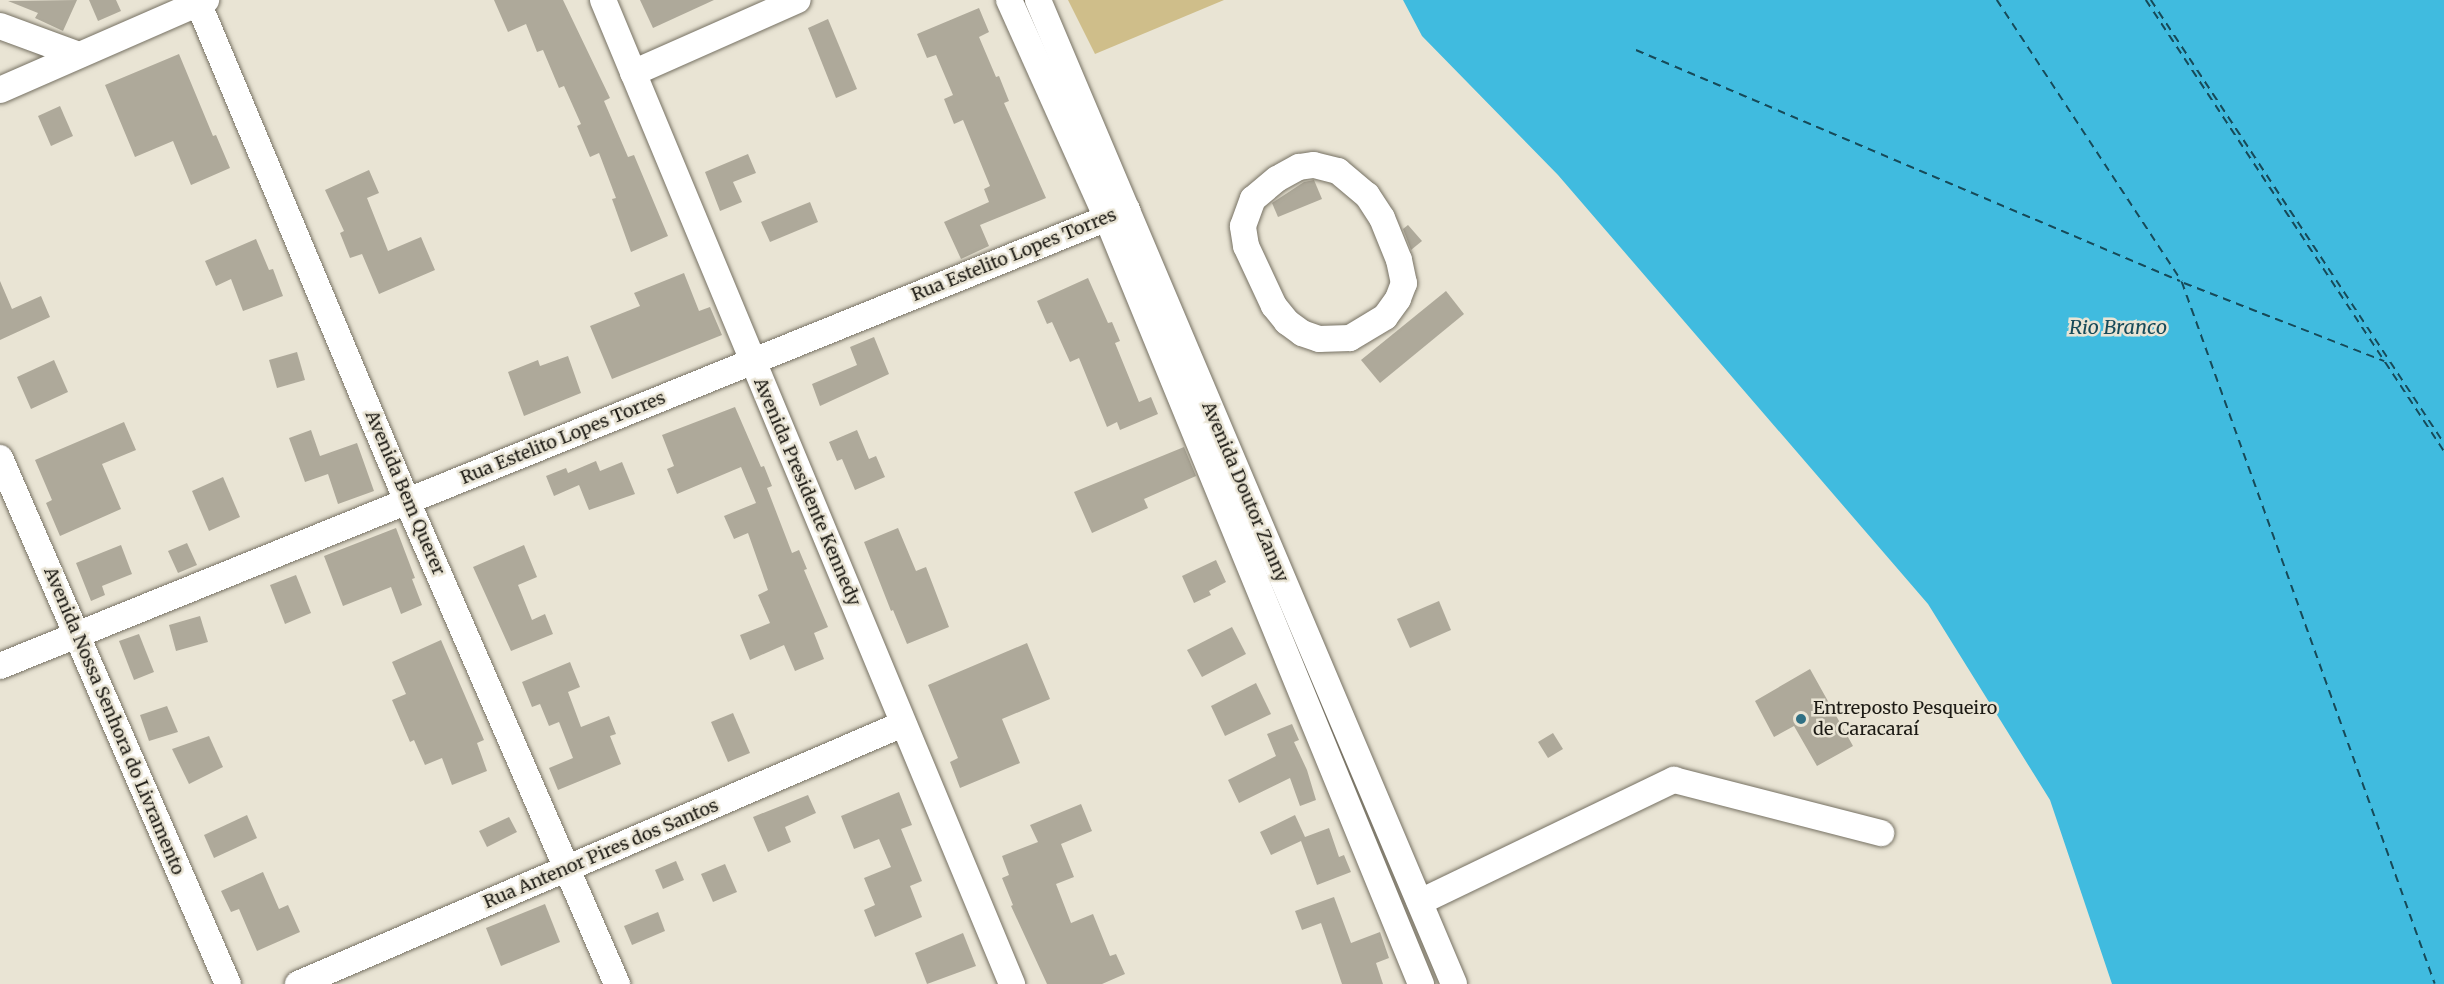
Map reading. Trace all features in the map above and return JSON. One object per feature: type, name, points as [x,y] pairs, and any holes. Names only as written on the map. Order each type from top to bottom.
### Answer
[{"type":"street","name":"Avenida Presidente Kennedy","points":[[603,0],[1012,984]]},
{"type":"street","points":[[633,73],[798,0]]},
{"type":"street","name":"Avenida Doutor Zanny","points":[[1009,0],[1117,214],[1454,984]]},
{"type":"street","name":"Avenida Doutor Zanny","points":[[1038,0],[1117,214],[1422,984]]},
{"type":"street","points":[[0,90],[200,1]]},
{"type":"street","name":"Avenida Bem Querer","points":[[200,1],[408,501],[617,984]]},
{"type":"street","points":[[0,26],[79,55]]},
{"type":"street","points":[[1314,165],[1338,171],[1367,195],[1382,218],[1399,260],[1404,283],[1398,299],[1385,317],[1368,328],[1350,338],[1333,341],[1302,333],[1287,322],[1274,306],[1246,246],[1244,226],[1253,199],[1277,179],[1299,167],[1314,165]]},
{"type":"street","name":"Rua Estelito Lopes Torres","points":[[0,666],[1117,214]]},
{"type":"street","name":"Avenida Nossa Senhora do Livramento","points":[[0,458],[228,984]]},
{"type":"street","name":"Rua Antenor Pires dos Santos","points":[[298,984],[903,724]]},
{"type":"street","points":[[1420,902],[1674,780],[1881,833]]},
{"type":"shaded area","points":[[1068,0],[1224,0],[1095,54]]},
{"type":"water","name":"Rio Branco","points":[[1403,0],[2444,0],[2444,984],[2112,984],[2050,800],[1928,604],[1558,175],[1422,36]]},
{"type":"building","points":[[77,0],[63,31],[35,18],[38,13],[8,1]]},
{"type":"building","points":[[89,0],[116,0],[121,11],[98,21]]},
{"type":"building","points":[[494,0],[563,0],[610,98],[604,101],[628,157],[634,155],[668,236],[631,252],[612,199],[616,198],[599,153],[590,157],[577,126],[581,124],[564,86],[559,88],[543,50],[537,52],[526,24],[508,32]]},
{"type":"building","points":[[640,0],[714,0],[653,28]]},
{"type":"building","points":[[979,8],[989,32],[979,37],[996,77],[999,76],[1009,101],[1004,103],[1046,198],[980,225],[989,246],[961,259],[944,222],[989,202],[984,189],[990,186],[963,120],[954,124],[944,99],[953,95],[936,55],[927,58],[917,34]]},
{"type":"building","points":[[828,19],[857,89],[836,98],[808,28]]},
{"type":"building","points":[[179,54],[213,136],[216,135],[230,168],[191,185],[173,141],[135,157],[105,85]]},
{"type":"building","points":[[60,106],[73,136],[51,146],[38,116]]},
{"type":"building","points":[[748,154],[756,173],[733,182],[742,202],[720,211],[705,172]]},
{"type":"building","points":[[369,170],[379,193],[367,198],[388,251],[421,237],[435,270],[379,294],[362,254],[350,258],[340,233],[344,231],[325,190]]},
{"type":"building","points":[[1314,180],[1322,199],[1278,217],[1272,203],[1304,182]]},
{"type":"building","points":[[810,202],[818,222],[770,242],[761,222]]},
{"type":"building","points":[[1408,225],[1422,241],[1411,250],[1403,229]]},
{"type":"building","points":[[256,239],[269,270],[273,269],[283,296],[243,311],[231,279],[216,286],[205,261]]},
{"type":"building","points":[[684,273],[699,311],[710,307],[722,335],[612,379],[590,326],[640,306],[634,293]]},
{"type":"building","points":[[1088,278],[1108,323],[1112,322],[1120,341],[1115,343],[1139,402],[1151,397],[1158,414],[1120,430],[1117,422],[1107,427],[1079,358],[1070,362],[1052,322],[1047,324],[1037,301]]},
{"type":"building","points":[[0,281],[12,309],[41,296],[50,317],[0,340]]},
{"type":"building","points":[[1446,291],[1464,314],[1380,383],[1361,360]]},
{"type":"building","points":[[874,337],[889,374],[820,406],[812,384],[857,365],[850,347]]},
{"type":"building","points":[[297,352],[305,380],[277,388],[269,360]]},
{"type":"building","points":[[568,356],[581,393],[524,416],[508,372],[538,360],[540,366]]},
{"type":"building","points":[[54,360],[68,392],[31,409],[17,377]]},
{"type":"building","points":[[735,407],[761,467],[764,466],[772,486],[767,488],[792,553],[799,550],[807,569],[804,570],[828,627],[814,633],[824,659],[795,671],[784,645],[750,660],[740,635],[770,623],[758,595],[768,590],[748,533],[734,539],[724,516],[756,503],[741,467],[677,494],[667,469],[674,466],[662,435]]},
{"type":"building","points":[[124,422],[136,450],[102,464],[121,509],[60,536],[46,503],[52,500],[35,460]]},
{"type":"building","points":[[311,430],[320,456],[357,443],[374,491],[338,504],[328,474],[305,482],[289,438]]},
{"type":"building","points":[[857,430],[869,459],[876,456],[885,477],[855,490],[842,459],[837,461],[829,442]]},
{"type":"building","points":[[1184,447],[1196,476],[1144,499],[1148,508],[1092,533],[1074,492]]},
{"type":"building","points":[[596,461],[600,471],[622,462],[635,494],[589,510],[579,485],[554,496],[546,476],[566,468],[568,473]]},
{"type":"building","points":[[223,477],[240,517],[209,531],[192,491]]},
{"type":"building","points":[[396,528],[415,578],[412,579],[422,605],[401,614],[391,587],[343,606],[324,556]]},
{"type":"building","points":[[898,528],[916,571],[926,567],[949,627],[907,644],[893,610],[891,611],[864,542]]},
{"type":"building","points":[[187,543],[197,565],[178,573],[168,551]]},
{"type":"building","points":[[121,545],[132,574],[102,586],[105,595],[91,601],[76,563]]},
{"type":"building","points":[[524,545],[537,577],[518,585],[532,620],[545,614],[553,634],[511,651],[473,567]]},
{"type":"building","points":[[1216,560],[1226,582],[1209,591],[1211,595],[1194,603],[1182,576]]},
{"type":"building","points":[[296,575],[311,613],[285,624],[270,585]]},
{"type":"building","points":[[1439,601],[1451,630],[1410,648],[1397,619]]},
{"type":"building","points":[[200,616],[208,642],[176,651],[169,625]]},
{"type":"building","points":[[1232,627],[1246,654],[1202,677],[1187,650]]},
{"type":"building","points":[[139,634],[154,672],[134,680],[119,641]]},
{"type":"building","points":[[441,640],[484,740],[477,743],[487,771],[452,785],[442,758],[425,765],[414,740],[410,742],[392,700],[406,694],[392,662]]},
{"type":"building","points":[[1027,643],[1050,699],[1002,719],[1020,763],[960,788],[950,762],[958,758],[928,685]]},
{"type":"building","points":[[570,662],[580,687],[568,692],[581,727],[609,716],[616,734],[610,736],[621,764],[558,790],[549,768],[573,758],[559,722],[549,726],[540,704],[532,707],[522,682]]},
{"type":"building","name":"Entreposto Pesqueiro de Caracaraí","points":[[1810,669],[1853,746],[1817,766],[1794,726],[1774,737],[1755,701]]},
{"type":"building","points":[[1256,683],[1271,714],[1225,736],[1211,706]]},
{"type":"building","points":[[167,706],[178,732],[149,741],[140,715]]},
{"type":"building","points":[[733,713],[750,753],[728,762],[711,722]]},
{"type":"building","points":[[1292,724],[1299,740],[1294,742],[1307,770],[1316,800],[1300,806],[1290,778],[1239,803],[1228,780],[1276,756],[1267,734]]},
{"type":"building","points":[[1553,733],[1563,749],[1548,758],[1538,742]]},
{"type":"building","points":[[209,736],[223,767],[189,784],[172,749]]},
{"type":"building","points":[[899,792],[912,825],[901,829],[922,881],[910,886],[922,917],[875,937],[864,910],[875,905],[864,878],[891,867],[879,839],[854,849],[841,816]]},
{"type":"building","points":[[808,795],[816,813],[785,827],[791,842],[768,852],[753,817]]},
{"type":"building","points":[[1081,804],[1092,831],[1061,844],[1074,877],[1056,884],[1071,923],[1093,914],[1110,956],[1116,954],[1125,974],[1102,984],[1047,984],[1011,906],[1013,905],[1002,878],[1009,875],[1002,856],[1038,842],[1030,825]]},
{"type":"building","points":[[247,815],[257,838],[214,858],[204,835]]},
{"type":"building","points":[[1295,815],[1305,837],[1329,828],[1339,857],[1344,855],[1351,872],[1317,885],[1301,841],[1271,855],[1260,832]]},
{"type":"building","points":[[509,817],[517,832],[487,847],[479,831]]},
{"type":"building","points":[[676,861],[684,880],[663,889],[655,870]]},
{"type":"building","points":[[725,864],[737,892],[713,902],[701,874]]},
{"type":"building","points":[[263,872],[279,909],[288,905],[300,932],[257,951],[239,909],[231,912],[221,891]]},
{"type":"building","points":[[1334,897],[1351,943],[1380,932],[1389,958],[1376,963],[1383,984],[1342,984],[1321,923],[1302,930],[1295,911]]},
{"type":"building","points":[[545,904],[560,942],[501,966],[486,928]]},
{"type":"building","points":[[658,912],[665,931],[632,945],[624,926]]},
{"type":"building","points":[[963,933],[976,966],[927,984],[915,953]]},
{"type":"ferry route","points":[[1997,0],[2182,282],[2435,984]]},
{"type":"ferry route","points":[[2146,0],[2444,451]]},
{"type":"ferry route","points":[[2151,0],[2444,443]]},
{"type":"ferry route","points":[[1636,50],[2180,281]]},
{"type":"ferry route","points":[[2184,283],[2384,361]]},
{"type":"place","name":"Entreposto Pesqueiro de Caracaraí","points":[[1801,719]]}]
